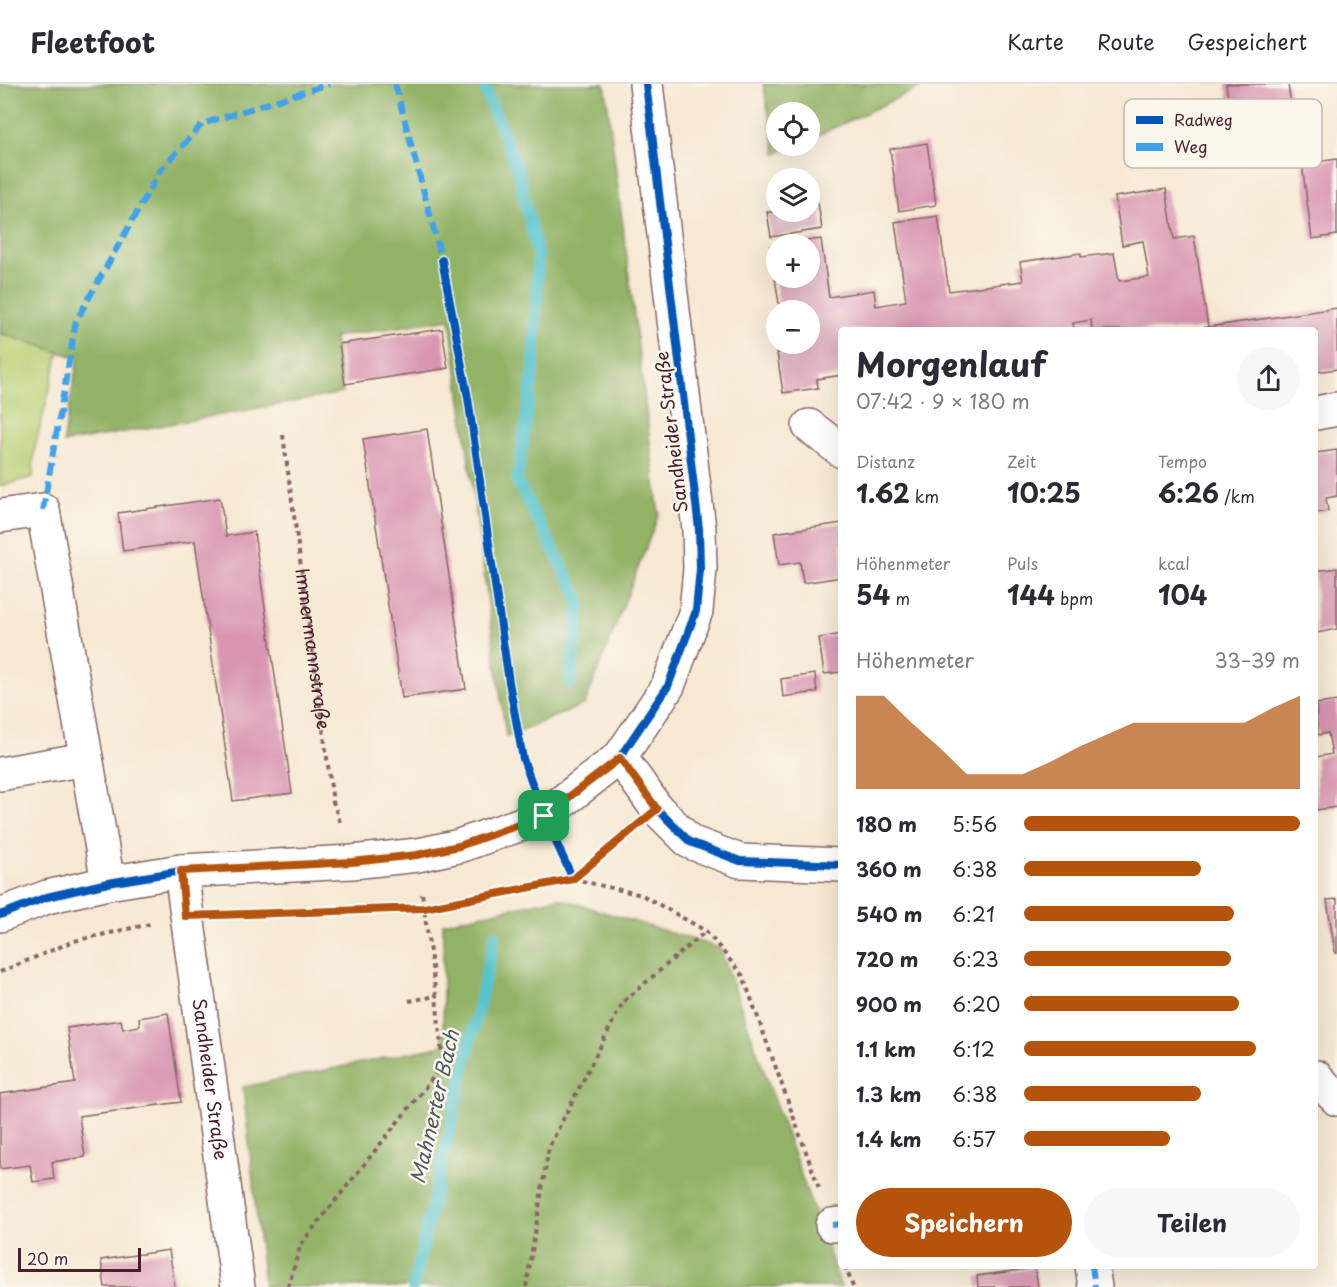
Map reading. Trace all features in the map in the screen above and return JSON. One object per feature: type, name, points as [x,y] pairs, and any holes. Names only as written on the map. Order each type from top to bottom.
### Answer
[{"type":"street","name":"Sandheider Straße","points":[[0,915],[47,897],[108,883],[181,871],[352,862],[417,855],[459,846],[544,816],[620,758],[668,686],[696,611],[700,569],[699,529],[646,84]]},
{"type":"street","points":[[1318,413],[1337,409]]},
{"type":"street","points":[[809,426],[838,448]]},
{"type":"street","points":[[0,516],[43,510],[108,883]]},
{"type":"street","points":[[620,758],[657,809],[690,842],[740,861],[838,865]]},
{"type":"street","points":[[0,774],[86,759]]},
{"type":"street","name":"Sandheider Straße","points":[[181,871],[185,916],[238,1287]]},
{"type":"street","points":[[1318,1079],[1337,1099]]},
{"type":"street","points":[[1092,1269],[1095,1287]]},
{"type":"path","points":[[573,879],[657,809]]},
{"type":"path","points":[[288,1287],[301,1244],[443,1065],[417,855]]},
{"type":"path","points":[[568,868],[573,879]]},
{"type":"path","points":[[0,972],[74,941],[185,916],[424,908],[573,879],[642,895],[706,931],[743,976],[837,1224]]},
{"type":"path","points":[[526,1287],[549,1147],[623,1002],[706,931]]},
{"type":"path","points":[[409,1001],[436,996]]},
{"type":"path","points":[[846,1269],[853,1287]]},
{"type":"green space","points":[[0,84],[605,84],[659,514],[585,704],[506,737],[450,319],[334,337],[343,393],[63,443],[78,358],[0,333]]},
{"type":"green space","points":[[763,84],[927,84],[820,134],[820,102],[766,102]]},
{"type":"green space","points":[[0,333],[59,352],[34,451],[33,477],[0,486]]},
{"type":"green space","points":[[558,898],[720,948],[841,1287],[264,1287],[243,1087],[443,1046],[443,923]]},
{"type":"building","points":[[1226,84],[1288,84],[1290,99],[1228,99]]},
{"type":"building","points":[[927,143],[936,205],[899,211],[890,149]]},
{"type":"building","points":[[1337,159],[1337,235],[1312,239],[1303,168],[1322,168],[1322,161]]},
{"type":"building","points":[[1166,189],[1174,239],[1194,236],[1208,327],[1092,327],[1091,320],[1073,323],[1074,327],[838,327],[838,376],[817,379],[818,388],[783,393],[777,354],[820,354],[820,300],[778,300],[777,288],[820,288],[820,239],[829,297],[874,290],[876,306],[906,301],[895,222],[938,216],[949,291],[1023,281],[1020,262],[1081,253],[1081,257],[1114,253],[1119,281],[1149,277],[1143,241],[1122,245],[1115,197]]},
{"type":"building","points":[[820,216],[822,229],[790,234],[771,234],[769,222],[820,222]]},
{"type":"building","points":[[1337,308],[1337,369],[1318,372],[1318,327],[1208,327]]},
{"type":"building","points":[[442,329],[448,368],[345,384],[339,344]]},
{"type":"building","points":[[427,429],[466,689],[402,698],[363,439]]},
{"type":"building","points":[[1337,450],[1337,496],[1326,498],[1328,511],[1318,513],[1318,453]]},
{"type":"building","points":[[220,498],[226,536],[254,532],[292,793],[233,801],[195,541],[123,551],[118,513]]},
{"type":"building","points":[[838,524],[838,578],[803,583],[800,562],[779,565],[774,533]]},
{"type":"building","points":[[1337,568],[1337,629],[1318,633],[1318,571]]},
{"type":"building","points":[[838,635],[838,672],[824,674],[819,638]]},
{"type":"building","points":[[815,674],[817,692],[783,697],[781,679]]},
{"type":"building","points":[[1337,701],[1337,807],[1318,810],[1318,757],[1332,754],[1328,733],[1318,735],[1318,704]]},
{"type":"building","points":[[1337,899],[1337,953],[1335,953],[1327,900]]},
{"type":"building","points":[[168,1013],[181,1102],[79,1116],[85,1157],[52,1162],[54,1179],[33,1182],[30,1165],[0,1169],[0,1094],[75,1083],[67,1028],[121,1020],[123,1029],[140,1026],[139,1018]]},
{"type":"building","points":[[169,1250],[175,1287],[105,1287],[101,1260]]},
{"type":"building","points":[[1035,1269],[1038,1287],[978,1287],[977,1276]]},
{"type":"waterway","name":"Mahnerter Bach","points":[[483,84],[518,171],[538,256],[534,369],[517,481],[580,600],[570,683]]},
{"type":"waterway","name":"Mahnerter Bach","points":[[413,1287],[495,936]]},
{"type":"marked path","points":[[43,510],[76,321],[160,171],[202,124],[329,84]]},
{"type":"marked path","points":[[395,84],[442,260]]},
{"type":"marked path","points":[[832,1225],[838,1224]]},
{"type":"marked path","points":[[1092,1269],[1095,1287]]},
{"type":"cycle path","points":[[0,915],[47,897],[108,883],[181,871],[352,862],[418,855],[459,846],[544,816],[620,757],[668,686],[696,611],[700,569],[699,529],[646,84]]},
{"type":"cycle path","points":[[442,260],[468,398],[509,682],[523,759],[544,816],[573,879]]},
{"type":"cycle path","points":[[620,757],[657,809],[690,842],[740,861],[838,865]]},
{"type":"route","points":[[620,758],[657,809],[573,879],[424,908],[185,916],[181,871],[352,862],[417,855],[459,846],[544,816],[620,758]]}]
